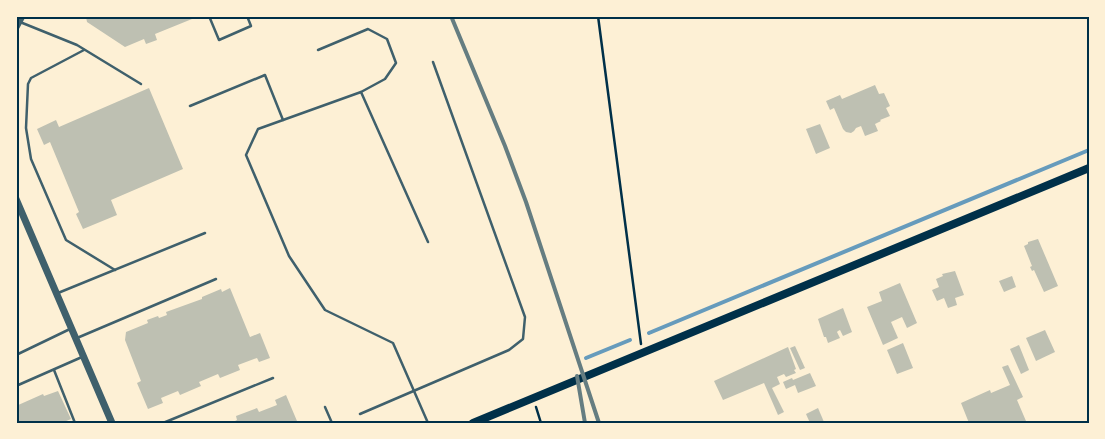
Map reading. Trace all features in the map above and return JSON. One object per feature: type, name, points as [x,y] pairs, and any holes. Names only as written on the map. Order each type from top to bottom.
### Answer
[{"type":"main road","points":[[473,423],[1089,168]]},
{"type":"street","points":[[16,199],[112,423]]},
{"type":"lane","points":[[209,16],[218,40],[251,26],[248,16]]},
{"type":"lane","points":[[19,22],[84,50],[141,84]]},
{"type":"lane","points":[[318,50],[368,29],[387,39],[396,63],[386,79],[361,92],[258,130],[246,155],[289,256],[325,310],[393,343],[428,423]]},
{"type":"lane","points":[[84,50],[31,78],[28,84],[26,128],[31,158],[66,240],[115,270]]},
{"type":"lane","points":[[360,414],[509,350],[523,339],[525,318],[433,62]]},
{"type":"lane","points":[[190,106],[265,75],[283,120]]},
{"type":"lane","points":[[361,92],[428,242]]},
{"type":"lane","points":[[57,294],[205,233]]},
{"type":"lane","points":[[76,338],[216,279]]},
{"type":"lane","points":[[16,355],[71,328]]},
{"type":"lane","points":[[16,386],[83,356]]},
{"type":"lane","points":[[54,370],[75,423]]},
{"type":"lane","points":[[163,423],[273,378]]},
{"type":"lane","points":[[325,407],[332,423]]},
{"type":"path","points":[[598,16],[642,353]]},
{"type":"path","points":[[536,408],[541,423]]},
{"type":"building","points":[[191,16],[192,19],[155,34],[157,40],[146,44],[144,39],[125,47],[87,22],[86,17]]},
{"type":"building","points":[[875,85],[879,94],[884,93],[890,106],[886,108],[890,116],[875,124],[878,131],[865,136],[861,126],[851,133],[846,132],[834,108],[830,110],[826,101],[840,95],[842,99]]},
{"type":"building","points":[[149,88],[183,169],[111,200],[117,215],[83,229],[76,214],[79,212],[50,142],[44,145],[37,129],[56,120],[59,127]]},
{"type":"building","points":[[820,124],[830,148],[816,154],[806,129]]},
{"type":"building","points":[[1038,239],[1058,286],[1044,292],[1034,270],[1032,271],[1030,267],[1032,266],[1024,246],[1028,242]]},
{"type":"building","points":[[955,271],[964,295],[955,298],[957,305],[948,308],[944,298],[937,301],[932,290],[939,287],[936,279],[943,276],[942,274]]},
{"type":"building","points":[[1012,276],[1016,287],[1004,292],[999,281]]},
{"type":"building","points":[[900,283],[917,323],[907,328],[902,317],[891,322],[898,338],[883,345],[867,307],[882,301],[879,292]]},
{"type":"building","points":[[230,288],[250,337],[260,333],[270,358],[259,362],[257,358],[238,365],[240,370],[220,378],[218,374],[199,382],[201,386],[180,395],[178,391],[161,398],[163,403],[148,409],[137,383],[141,381],[125,340],[126,332],[148,323],[147,320],[167,315],[166,312],[202,299],[202,297],[221,289],[222,292]]},
{"type":"building","points":[[843,308],[852,332],[843,336],[840,330],[837,332],[840,338],[828,343],[818,319]]},
{"type":"building","points":[[1045,330],[1055,352],[1036,361],[1026,338]]},
{"type":"building","points":[[903,343],[913,368],[897,374],[887,350]]},
{"type":"building","points":[[1019,345],[1029,370],[1021,374],[1010,349]]},
{"type":"building","points":[[795,346],[805,368],[800,370],[790,348]]},
{"type":"building","points":[[788,347],[796,373],[786,377],[784,374],[777,377],[780,384],[772,388],[784,412],[778,415],[764,383],[723,400],[714,381]]},
{"type":"building","points":[[1008,365],[1023,397],[1017,400],[1026,421],[1022,423],[969,423],[961,403],[990,390],[991,393],[1010,385],[1002,367]]},
{"type":"building","points":[[810,373],[816,386],[798,393],[795,385],[786,389],[783,382]]},
{"type":"building","points":[[58,391],[71,419],[65,423],[16,423],[16,406],[43,394],[44,396]]},
{"type":"building","points":[[286,395],[297,421],[291,423],[231,423],[237,420],[236,416],[257,408],[259,412],[277,405],[275,400]]},
{"type":"building","points":[[818,408],[824,422],[810,423],[806,414]]},
{"type":"waterway","points":[[649,333],[1089,150]]},
{"type":"waterway","points":[[586,358],[630,340]]},
{"type":"railway","points":[[451,16],[526,202],[599,423]]},
{"type":"railway","points":[[577,376],[585,423]]}]
